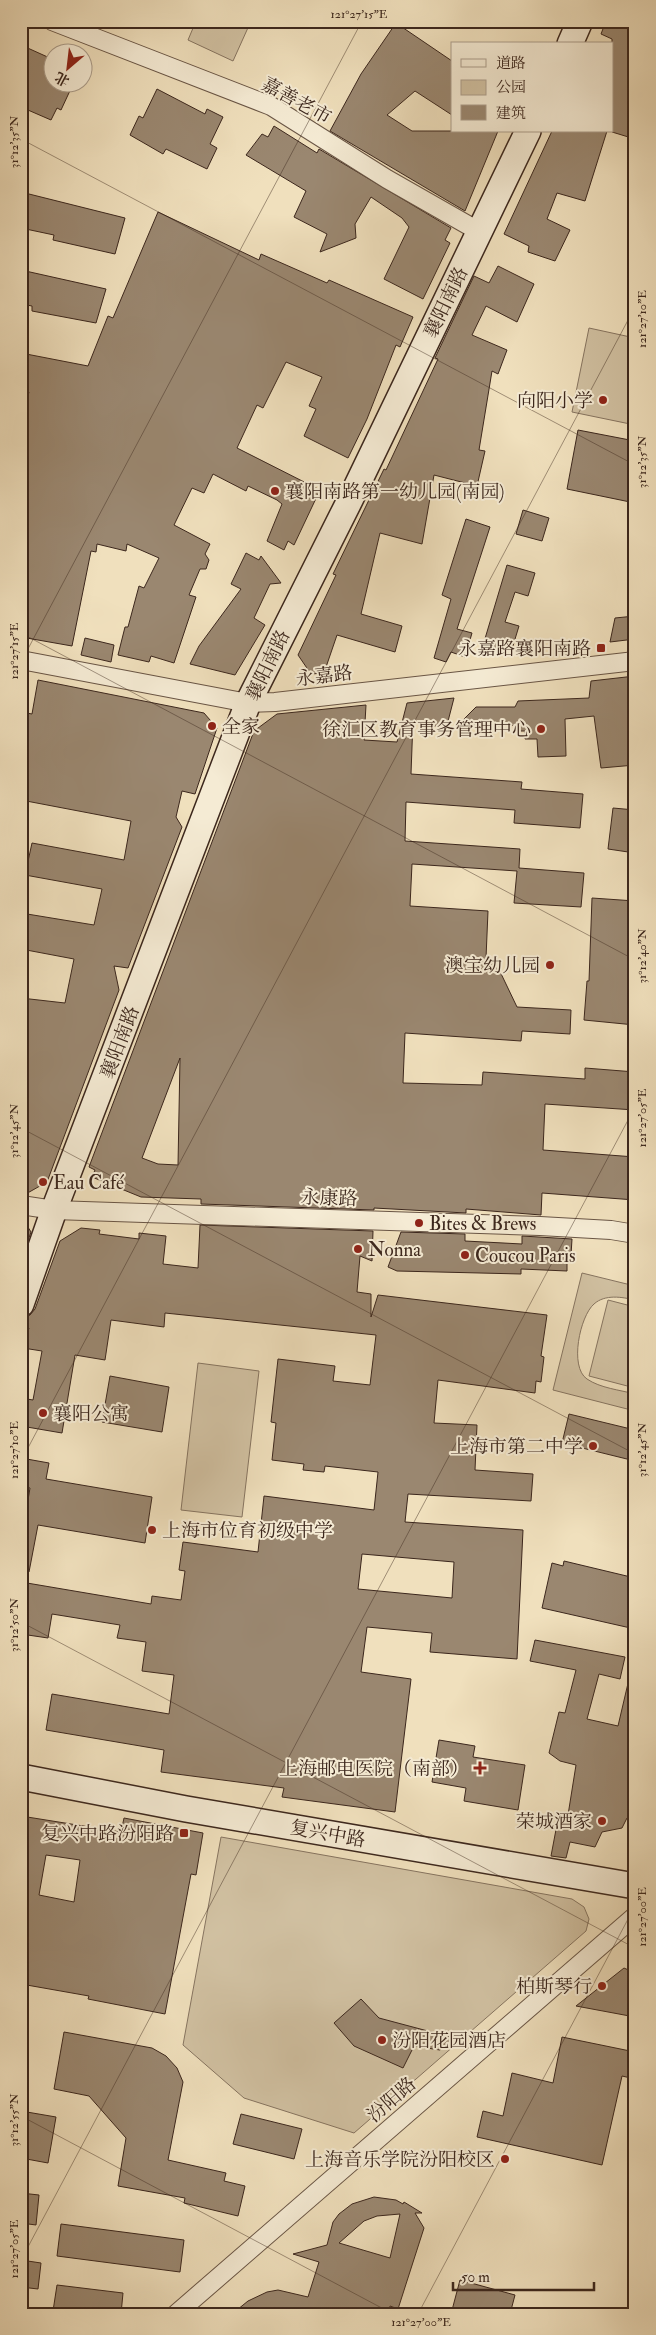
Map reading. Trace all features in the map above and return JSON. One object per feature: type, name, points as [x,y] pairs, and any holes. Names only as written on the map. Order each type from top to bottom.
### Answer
[{"type":"street","name":"嘉善老市","points":[[52,21],[271,106],[387,179],[480,232]]},
{"type":"street","points":[[571,42],[580,21]]},
{"type":"street","name":"襄阳南路","points":[[21,1304],[54,1210],[248,703],[350,500],[528,132]]},
{"type":"street","name":"永嘉路","points":[[21,660],[248,703],[275,702],[635,660]]},
{"type":"street","name":"永康路","points":[[21,1205],[54,1210],[540,1226],[611,1230],[635,1234]]},
{"type":"street","name":"复兴中路","points":[[21,1777],[186,1809],[635,1886]]},
{"type":"street","name":"汾阳路","points":[[176,2314],[635,1916]]},
{"type":"green space","points":[[196,21],[251,21],[233,61],[188,40]]},
{"type":"green space","points":[[589,328],[635,338],[635,425],[572,412]]},
{"type":"green space","points":[[582,1273],[635,1286],[635,1300],[619,1297],[608,1298],[594,1304],[584,1319],[578,1342],[578,1353],[582,1373],[587,1379],[604,1387],[635,1394],[635,1411],[553,1390]]},
{"type":"green space","points":[[608,1300],[635,1307],[635,1388],[589,1376]]},
{"type":"green space","points":[[198,1363],[259,1371],[242,1517],[181,1510]]},
{"type":"green space","points":[[221,1837],[572,1899],[584,1907],[589,1919],[586,1931],[354,2133],[244,2098],[183,2045]]},
{"type":"building","points":[[606,21],[635,21],[635,139],[612,132],[614,132],[614,42],[612,42],[612,39],[601,34]]},
{"type":"building","points":[[396,23],[451,60],[451,114],[415,91],[387,115],[412,131],[498,132],[465,211],[330,131],[361,74]]},
{"type":"building","points":[[21,45],[42,54],[42,92],[69,92],[61,110],[57,108],[51,120],[21,107]]},
{"type":"building","points":[[157,89],[205,114],[207,109],[223,117],[210,144],[217,148],[207,169],[166,149],[163,154],[130,135],[139,116],[143,118]]},
{"type":"building","points":[[274,126],[317,153],[319,149],[451,228],[445,240],[450,243],[423,299],[384,279],[409,227],[402,218],[371,197],[355,224],[356,238],[320,252],[327,234],[294,217],[306,191],[246,155],[262,134],[268,137]]},
{"type":"building","points":[[552,132],[607,132],[585,201],[557,193],[547,219],[570,230],[555,261],[528,252],[529,246],[504,234]]},
{"type":"building","points":[[21,192],[125,218],[115,254],[53,240],[54,235],[21,228]]},
{"type":"building","points":[[158,212],[259,260],[261,254],[327,283],[329,280],[413,317],[400,347],[396,345],[367,419],[348,458],[304,436],[316,409],[309,406],[322,377],[286,362],[263,408],[257,405],[237,448],[320,490],[294,545],[288,541],[284,550],[267,541],[282,504],[277,500],[248,486],[246,491],[213,474],[204,493],[192,488],[174,525],[210,544],[205,554],[209,560],[206,569],[200,569],[189,595],[196,597],[174,663],[151,656],[149,662],[118,655],[139,586],[144,588],[159,558],[127,544],[126,551],[97,544],[96,552],[91,551],[72,646],[21,637],[21,421],[29,392],[21,390],[21,353],[88,366],[108,316],[113,318]]},
{"type":"building","points":[[498,266],[534,284],[517,322],[486,306],[472,335],[507,350],[498,374],[492,371],[479,450],[485,451],[477,486],[434,475],[422,544],[380,533],[361,614],[402,626],[395,652],[337,635],[324,673],[311,674],[298,655],[336,575],[333,574],[384,469],[386,470],[438,359],[435,358],[474,276],[489,283]]},
{"type":"building","points":[[21,270],[106,289],[96,323],[32,311],[32,306],[21,304]]},
{"type":"building","points":[[578,430],[635,441],[635,503],[567,489]]},
{"type":"building","points":[[523,510],[549,518],[542,541],[516,534]]},
{"type":"building","points":[[466,519],[490,527],[457,629],[472,633],[465,657],[451,652],[446,662],[434,658],[451,599],[442,595]]},
{"type":"building","points":[[246,553],[259,560],[261,556],[281,583],[270,584],[254,618],[265,625],[235,675],[190,664],[199,646],[241,589],[231,584]]},
{"type":"building","points":[[507,565],[535,573],[528,596],[515,592],[505,622],[519,626],[512,649],[499,645],[494,656],[481,652]]},
{"type":"building","points":[[635,616],[635,639],[610,642],[615,618]]},
{"type":"building","points":[[85,638],[114,645],[111,662],[81,655]]},
{"type":"building","points":[[635,676],[635,765],[601,768],[594,716],[565,719],[566,756],[538,757],[537,739],[525,739],[525,731],[517,731],[516,725],[455,728],[476,707],[515,707],[518,701],[589,698],[591,681]]},
{"type":"building","points":[[38,680],[204,713],[217,728],[195,794],[182,791],[176,817],[182,827],[128,968],[114,966],[119,990],[47,1182],[21,1195],[21,998],[65,1003],[74,959],[21,949],[21,913],[94,925],[102,889],[25,875],[32,843],[124,860],[131,821],[21,800],[21,712],[32,714]]},
{"type":"building","points":[[454,698],[446,729],[413,720],[411,774],[522,782],[521,789],[583,794],[580,828],[514,823],[515,810],[406,802],[405,841],[520,849],[519,868],[584,873],[581,907],[514,903],[517,871],[412,864],[410,906],[488,911],[486,958],[494,959],[517,1007],[571,1010],[570,1034],[522,1031],[521,1041],[405,1033],[403,1083],[482,1085],[483,1072],[585,1079],[585,1068],[635,1072],[635,1110],[545,1104],[543,1150],[635,1157],[635,1200],[542,1193],[541,1215],[466,1209],[466,1213],[374,1208],[374,1210],[201,1204],[201,1199],[141,1197],[92,1177],[95,1170],[89,1167],[254,731],[277,714],[366,705],[364,740],[397,742],[407,703]],"holes":[[[180,1058],[178,1165],[158,1164],[142,1158]]]},
{"type":"building","points":[[613,808],[635,810],[635,853],[608,849]]},
{"type":"building","points":[[592,898],[635,901],[635,1025],[584,1020],[587,981],[589,981]]},
{"type":"building","points":[[21,1216],[31,1232],[21,1260]]},
{"type":"building","points":[[200,1225],[373,1231],[372,1261],[360,1256],[357,1292],[371,1294],[371,1317],[378,1295],[547,1315],[541,1356],[544,1357],[541,1382],[536,1381],[535,1393],[438,1380],[434,1423],[477,1425],[475,1470],[533,1474],[531,1501],[408,1494],[405,1522],[523,1530],[517,1659],[430,1652],[432,1633],[367,1627],[361,1672],[411,1679],[395,1812],[282,1797],[284,1788],[161,1772],[164,1750],[46,1730],[52,1694],[169,1714],[174,1675],[142,1671],[146,1642],[117,1638],[120,1625],[52,1614],[48,1638],[21,1634],[21,1582],[151,1604],[152,1596],[181,1600],[185,1571],[179,1570],[183,1542],[258,1552],[264,1496],[374,1510],[378,1472],[325,1466],[324,1472],[303,1470],[304,1464],[272,1460],[276,1423],[271,1422],[278,1359],[335,1366],[333,1381],[370,1385],[376,1335],[165,1313],[164,1327],[111,1320],[105,1360],[75,1355],[62,1433],[21,1426],[21,1398],[33,1400],[42,1351],[23,1348],[29,1328],[21,1326],[21,1318],[30,1315],[35,1309],[60,1241],[81,1228],[100,1230],[99,1234],[139,1239],[139,1233],[166,1236],[163,1264],[198,1268]],"holes":[[[362,1554],[454,1562],[452,1598],[358,1589]]]},
{"type":"building","points":[[401,1232],[465,1234],[465,1241],[522,1244],[522,1236],[572,1239],[571,1255],[567,1254],[567,1271],[521,1269],[521,1274],[397,1271],[388,1267]]},
{"type":"building","points":[[110,1376],[169,1387],[162,1432],[102,1422]]},
{"type":"building","points":[[569,1414],[635,1430],[635,1461],[562,1443]]},
{"type":"building","points":[[21,1458],[49,1463],[46,1479],[152,1497],[145,1543],[38,1525],[29,1572],[21,1572],[21,1517],[25,1518],[30,1488],[21,1486]]},
{"type":"building","points":[[564,1561],[635,1578],[635,1629],[542,1608],[552,1563],[563,1566]]},
{"type":"building","points":[[535,1640],[625,1657],[620,1679],[599,1674],[587,1719],[618,1726],[629,1679],[635,1680],[635,1820],[627,1818],[622,1828],[602,1832],[595,1847],[570,1842],[566,1858],[551,1856],[558,1819],[568,1815],[576,1765],[560,1761],[549,1753],[559,1712],[565,1713],[576,1670],[530,1661]]},
{"type":"building","points":[[439,1740],[475,1746],[473,1757],[525,1765],[518,1810],[464,1801],[466,1788],[432,1782]]},
{"type":"building","points":[[21,1816],[121,1832],[124,1818],[203,1833],[196,1875],[191,1874],[165,2014],[88,1999],[89,1996],[21,1984]],"holes":[[[46,1855],[80,1860],[74,1902],[39,1895]]]},
{"type":"building","points":[[624,1968],[635,1973],[635,2017],[576,2006]]},
{"type":"building","points":[[361,1999],[379,2018],[454,2038],[440,2050],[414,2046],[403,2068],[354,2046],[334,2023]]},
{"type":"building","points":[[64,2032],[152,2048],[166,2056],[177,2068],[183,2082],[168,2160],[226,2173],[224,2181],[245,2186],[238,2216],[184,2203],[185,2198],[118,2186],[126,2138],[89,2096],[54,2089]]},
{"type":"building","points":[[562,2037],[635,2052],[635,2079],[622,2076],[602,2165],[477,2137],[483,2111],[503,2116],[512,2073],[553,2083]]},
{"type":"building","points":[[21,2111],[56,2117],[48,2163],[21,2158]]},
{"type":"building","points":[[241,2114],[302,2129],[294,2159],[233,2144]]},
{"type":"building","points":[[21,2193],[39,2195],[36,2225],[21,2223]]},
{"type":"building","points":[[374,2197],[396,2200],[403,2204],[404,2202],[422,2213],[415,2213],[424,2228],[398,2309],[390,2306],[389,2314],[295,2314],[296,2308],[272,2310],[261,2314],[232,2314],[248,2301],[267,2292],[278,2290],[308,2297],[319,2262],[293,2254],[327,2245],[333,2222],[339,2214],[352,2204]],"holes":[[[400,2214],[390,2258],[339,2243],[364,2221],[377,2216]]]},
{"type":"building","points":[[61,2224],[184,2240],[180,2272],[57,2256]]},
{"type":"building","points":[[21,2260],[41,2263],[38,2289],[21,2287]]},
{"type":"building","points":[[460,2280],[515,2295],[510,2314],[451,2314]]},
{"type":"building","points":[[57,2285],[123,2293],[121,2314],[78,2314],[53,2311]]},
{"type":"place","name":"向阳小学","points":[[603,400]]},
{"type":"place","name":"襄阳南路第一幼儿园(南园)","points":[[275,491]]},
{"type":"place","name":"永嘉路襄阳南路","points":[[601,648]]},
{"type":"place","name":"全家","points":[[212,726]]},
{"type":"place","name":"徐汇区教育事务管理中心","points":[[541,729]]},
{"type":"place","name":"澳宝幼儿园","points":[[550,965]]},
{"type":"place","name":"Eau Café","points":[[43,1182]]},
{"type":"place","name":"Bites & Brews","points":[[419,1223]]},
{"type":"place","name":"Nonna","points":[[358,1249]]},
{"type":"place","name":"Coucou Paris","points":[[465,1255]]},
{"type":"place","name":"襄阳公寓","points":[[43,1413]]},
{"type":"place","name":"上海市第二中学","points":[[593,1446]]},
{"type":"place","name":"上海市位育初级中学","points":[[152,1530]]},
{"type":"place","name":"上海邮电医院（南部）","points":[[480,1768]]},
{"type":"place","name":"荣城酒家","points":[[602,1821]]},
{"type":"place","name":"复兴中路汾阳路","points":[[184,1833]]},
{"type":"place","name":"柏斯琴行","points":[[602,1986]]},
{"type":"place","name":"汾阳花园酒店","points":[[382,2040]]},
{"type":"place","name":"上海音乐学院汾阳校区","points":[[505,2159]]}]
